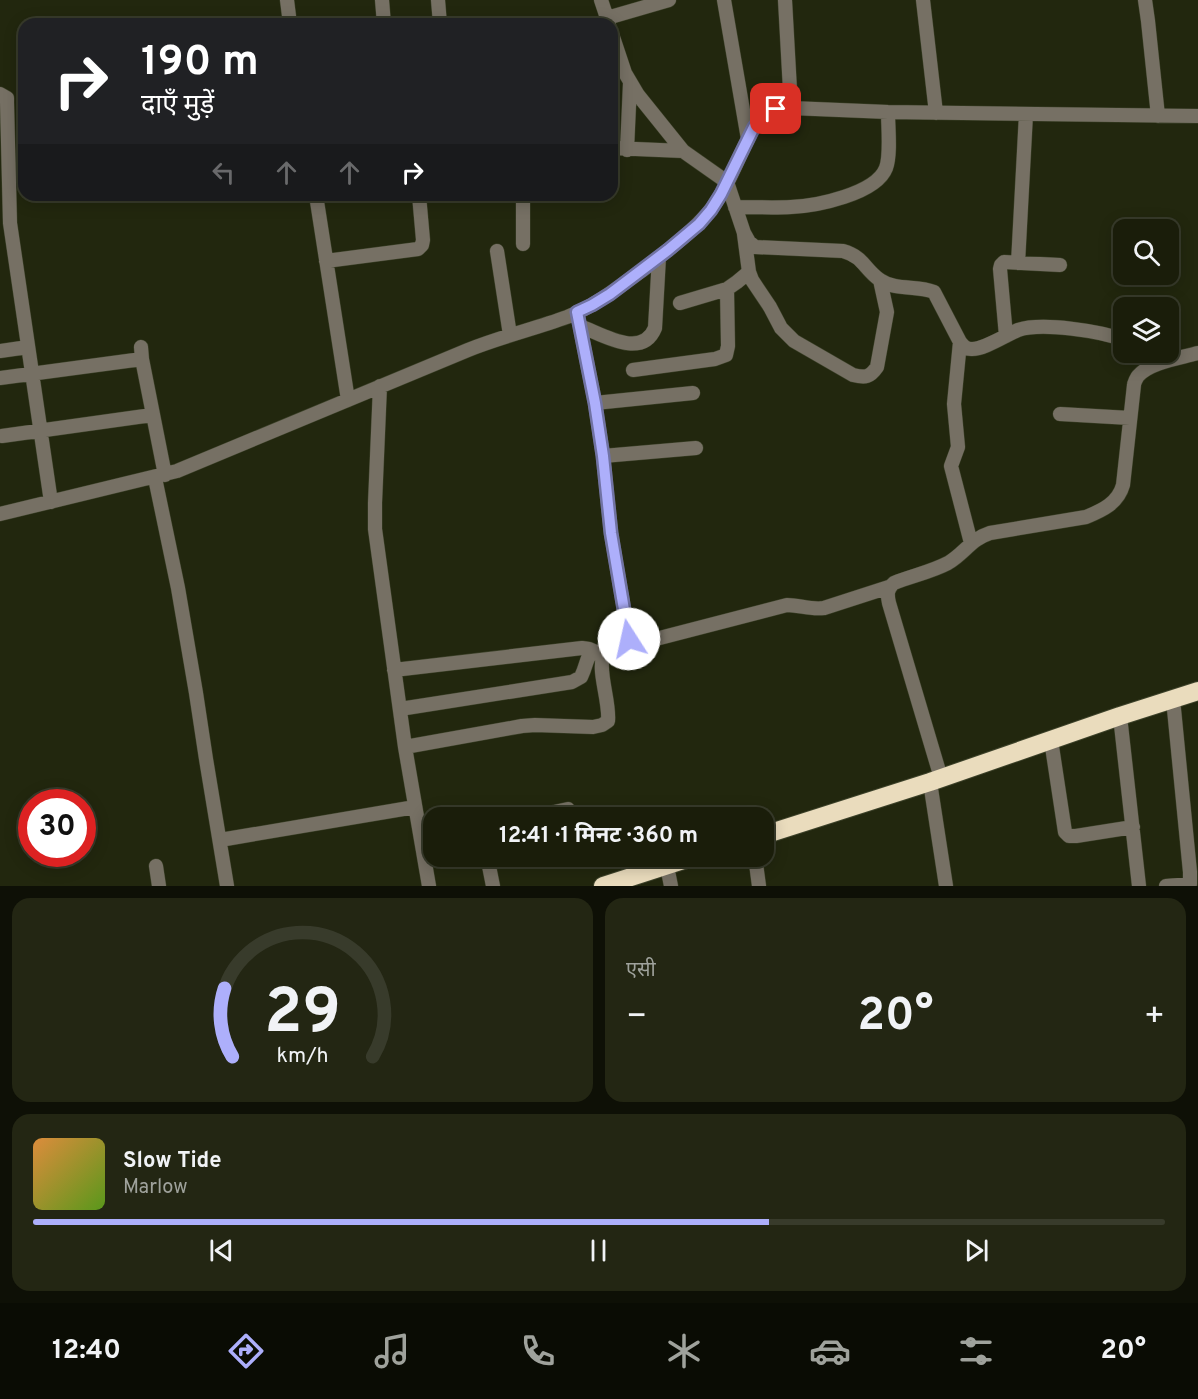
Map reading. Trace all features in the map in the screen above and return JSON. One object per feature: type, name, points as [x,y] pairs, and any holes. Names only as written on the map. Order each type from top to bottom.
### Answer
[{"type":"highway","points":[[774,832],[936,780],[1198,691]]},
{"type":"highway","points":[[603,886],[664,867]]},
{"type":"street","points":[[287,0],[289,18]]},
{"type":"street","points":[[382,0],[384,18]]},
{"type":"street","points":[[438,0],[440,18]]},
{"type":"street","points":[[601,0],[607,18]]},
{"type":"street","points":[[617,18],[669,0]]},
{"type":"street","points":[[724,0],[748,139]]},
{"type":"street","points":[[784,0],[791,108]]},
{"type":"street","points":[[923,0],[936,113]]},
{"type":"street","points":[[1145,0],[1158,116]]},
{"type":"street","points":[[618,56],[623,75],[627,150]]},
{"type":"street","points":[[623,75],[683,151],[727,182],[744,233],[755,247],[832,250],[854,254],[880,280],[903,288],[927,289],[934,292],[960,342],[964,347],[971,349],[1030,327],[1056,327],[1113,337]]},
{"type":"street","points":[[0,94],[3,94],[8,102],[10,223],[51,502]]},
{"type":"street","points":[[579,319],[592,305],[659,257],[699,224],[711,210],[727,182],[754,127],[764,115],[776,109],[1198,116]]},
{"type":"street","points":[[735,207],[803,206],[826,202],[864,189],[885,170],[888,161],[888,112]]},
{"type":"street","points":[[1018,263],[1026,114]]},
{"type":"street","points":[[618,149],[683,151]]},
{"type":"street","points":[[317,201],[348,400]]},
{"type":"street","points":[[326,261],[417,249],[422,245],[423,240],[420,201]]},
{"type":"street","points":[[523,201],[523,244]]},
{"type":"street","points":[[744,233],[749,272],[776,321],[794,341],[853,375],[863,377],[872,374],[877,367],[887,312],[880,280]]},
{"type":"street","points":[[497,251],[510,335]]},
{"type":"street","points":[[0,514],[160,476],[203,462],[468,350],[567,317],[579,319],[626,344],[645,341],[652,335],[655,328],[659,257]]},
{"type":"street","points":[[1006,336],[1001,265],[1004,262],[1060,265]]},
{"type":"street","points":[[680,303],[727,289],[749,272]]},
{"type":"street","points":[[633,370],[715,359],[726,355],[729,346],[727,289]]},
{"type":"street","points":[[400,709],[578,680],[590,654],[616,650],[627,644],[629,639],[611,533],[603,456],[579,319]]},
{"type":"street","points":[[960,342],[954,394],[958,447],[951,466],[971,543]]},
{"type":"street","points":[[0,351],[28,347]]},
{"type":"street","points":[[0,378],[141,353],[153,415],[160,476],[227,886]]},
{"type":"street","points":[[1179,358],[1198,353]]},
{"type":"street","points":[[405,747],[522,726],[593,727],[602,725],[608,721],[609,712],[602,667],[605,654],[787,605],[824,608],[889,587],[947,563],[960,555],[971,543],[990,533],[1086,517],[1097,513],[1115,501],[1123,484],[1134,385],[1138,376],[1159,363]]},
{"type":"street","points":[[380,386],[375,529],[405,747],[429,886]]},
{"type":"street","points":[[595,403],[693,393]]},
{"type":"street","points":[[1060,414],[1130,418]]},
{"type":"street","points":[[2,436],[153,415]]},
{"type":"street","points":[[603,456],[696,448]]},
{"type":"street","points":[[889,587],[889,603],[936,780],[946,886]]},
{"type":"street","points":[[394,669],[577,649],[589,649],[596,652]]},
{"type":"street","points":[[1166,886],[1190,885],[1173,699]]},
{"type":"street","points":[[1120,716],[1139,886]]},
{"type":"street","points":[[1051,740],[1065,832],[1069,836],[1076,836],[1133,827]]},
{"type":"street","points":[[219,840],[415,807]]},
{"type":"street","points":[[156,866],[159,886]]},
{"type":"street","points":[[489,867],[493,886]]},
{"type":"street","points":[[667,867],[671,886]]},
{"type":"street","points":[[756,867],[759,886]]},
{"type":"route","points":[[629,639],[611,533],[595,403],[577,312],[610,294],[699,224],[721,194],[754,127],[764,115],[776,109]]}]
